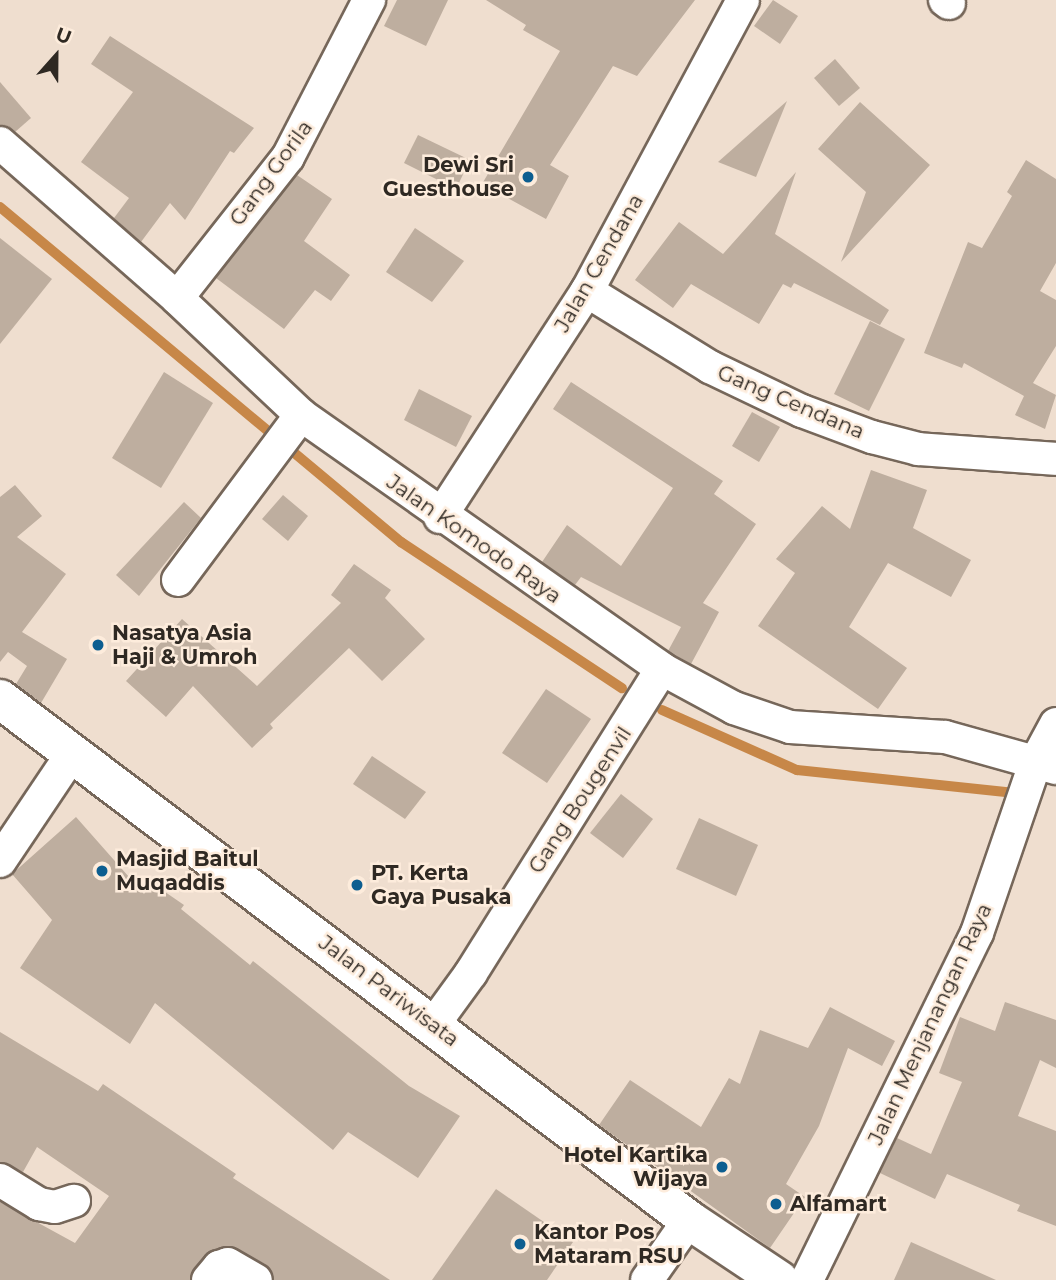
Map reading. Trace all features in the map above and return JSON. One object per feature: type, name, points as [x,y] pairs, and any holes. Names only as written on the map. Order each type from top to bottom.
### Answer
[{"type":"street","name":"Gang Gorila","points":[[177,298],[288,157],[369,0]]},
{"type":"street","name":"Jalan Cendana","points":[[440,517],[587,291],[743,0]]},
{"type":"street","name":"Jalan Komodo Raya","points":[[0,143],[177,298],[286,434],[440,517],[659,674],[734,708],[790,727],[934,735],[1046,765]]},
{"type":"street","name":"Gang Cendana","points":[[587,291],[710,367],[802,411],[860,433],[918,449],[1056,459]]},
{"type":"street","points":[[178,580],[286,434]]},
{"type":"street","name":"Gang Bougenvil","points":[[434,1024],[471,973],[659,674]]},
{"type":"street","name":"Jalan Pariwisata","points":[[0,699],[434,1024],[689,1220],[779,1280]]},
{"type":"street","name":"Jalan Menjanangan Raya","points":[[807,1280],[977,933],[1046,765],[1056,724]]},
{"type":"street","points":[[0,861],[72,754]]},
{"type":"street","points":[[0,1180],[39,1204],[55,1207],[74,1201]]},
{"type":"street","points":[[647,1280],[689,1220]]},
{"type":"street","points":[[208,1280],[219,1267],[228,1264],[256,1280]]},
{"type":"building","points":[[397,0],[448,0],[426,46],[384,26]]},
{"type":"building","points":[[486,0],[695,0],[637,76],[613,66],[550,165],[569,176],[546,219],[482,184],[560,51],[523,30],[526,25]]},
{"type":"building","points":[[773,0],[798,16],[780,44],[754,26]]},
{"type":"building","points":[[110,36],[254,128],[234,153],[230,151],[185,220],[170,203],[141,242],[114,218],[129,198],[81,162],[133,92],[91,64]]},
{"type":"building","points":[[835,59],[860,88],[839,106],[814,78]]},
{"type":"building","points":[[0,82],[31,118],[15,132],[0,125]]},
{"type":"building","points":[[787,101],[756,177],[718,162]]},
{"type":"building","points":[[860,102],[930,165],[841,262],[866,192],[818,149]]},
{"type":"building","points":[[418,135],[470,160],[456,189],[404,163]]},
{"type":"building","points":[[1026,160],[1056,179],[1056,263],[1040,291],[1056,300],[1056,346],[1033,383],[1056,395],[1045,429],[1015,415],[1024,396],[964,363],[962,368],[924,353],[968,242],[982,248],[1012,196],[1007,192]]},
{"type":"building","points":[[796,172],[775,234],[889,310],[880,325],[794,283],[791,288],[783,284],[759,324],[691,284],[673,308],[635,280],[679,222],[723,254]]},
{"type":"building","points":[[297,175],[332,199],[304,241],[350,275],[331,301],[315,290],[284,329],[216,278]]},
{"type":"building","points":[[415,228],[464,261],[432,302],[386,272]]},
{"type":"building","points":[[0,238],[52,279],[0,344]]},
{"type":"building","points":[[870,321],[905,339],[869,411],[834,394]]},
{"type":"building","points":[[164,372],[213,403],[161,488],[112,458]]},
{"type":"building","points":[[571,382],[723,481],[714,494],[756,524],[703,603],[719,612],[691,664],[668,651],[681,627],[581,577],[575,585],[542,562],[567,525],[621,566],[673,488],[553,409]]},
{"type":"building","points":[[419,389],[472,416],[456,447],[404,420]]},
{"type":"building","points":[[752,412],[780,427],[759,462],[732,446]]},
{"type":"building","points":[[871,470],[927,490],[913,528],[971,560],[951,597],[888,563],[849,627],[907,668],[878,709],[758,626],[795,573],[776,559],[822,506],[850,529]]},
{"type":"building","points":[[15,485],[42,516],[17,537],[66,574],[22,632],[67,659],[41,703],[16,684],[27,666],[8,652],[0,662],[0,497]]},
{"type":"building","points":[[283,495],[308,516],[288,541],[262,519]]},
{"type":"building","points":[[184,502],[201,518],[139,596],[116,575]]},
{"type":"building","points":[[354,564],[391,590],[385,598],[425,639],[382,681],[349,648],[270,724],[273,728],[252,748],[193,686],[166,717],[126,681],[182,619],[257,686],[341,603],[331,595]]},
{"type":"building","points":[[546,689],[591,719],[547,783],[502,753]]},
{"type":"building","points":[[372,756],[426,792],[405,819],[353,784]]},
{"type":"building","points":[[621,794],[653,819],[623,858],[590,833]]},
{"type":"building","points":[[76,817],[144,894],[152,883],[184,905],[181,909],[250,965],[253,961],[409,1086],[460,1116],[418,1178],[348,1132],[333,1150],[155,1003],[130,1044],[20,968],[52,920],[12,874]]},
{"type":"building","points":[[699,818],[758,845],[736,896],[676,869]]},
{"type":"building","points":[[1005,1002],[1056,1020],[1056,1068],[1040,1060],[1018,1116],[1056,1131],[1056,1226],[1017,1211],[1020,1205],[947,1174],[935,1199],[880,1173],[897,1138],[931,1154],[962,1082],[939,1073],[960,1017],[995,1031]]},
{"type":"building","points":[[830,1007],[895,1041],[882,1066],[848,1048],[819,1126],[786,1184],[805,1197],[770,1248],[599,1125],[630,1080],[701,1127],[729,1078],[740,1084],[760,1030],[808,1048]]},
{"type":"building","points":[[0,1032],[98,1091],[103,1084],[236,1174],[233,1178],[390,1280],[274,1280],[265,1264],[229,1246],[206,1255],[190,1280],[0,1280],[0,1202],[75,1243],[109,1196],[37,1147],[23,1172],[0,1162]]},
{"type":"building","points":[[496,1189],[573,1242],[547,1280],[432,1280]]},
{"type":"building","points":[[911,1242],[996,1280],[894,1280]]},
{"type":"waterway","points":[[0,207],[401,542],[622,688]]},
{"type":"waterway","points":[[662,710],[797,770],[1008,792]]},
{"type":"place","name":"Dewi Sri Guesthouse","points":[[528,177]]},
{"type":"place","name":"Nasatya Asia Haji & Umroh","points":[[98,645]]},
{"type":"place","name":"Masjid Baitul Muqaddis","points":[[102,871]]},
{"type":"place","name":"PT. Kerta Gaya Pusaka","points":[[357,885]]},
{"type":"place","name":"Hotel Kartika Wijaya","points":[[722,1167]]},
{"type":"place","name":"Alfamart","points":[[776,1204]]},
{"type":"place","name":"Kantor Pos Mataram RSU","points":[[520,1244]]}]
